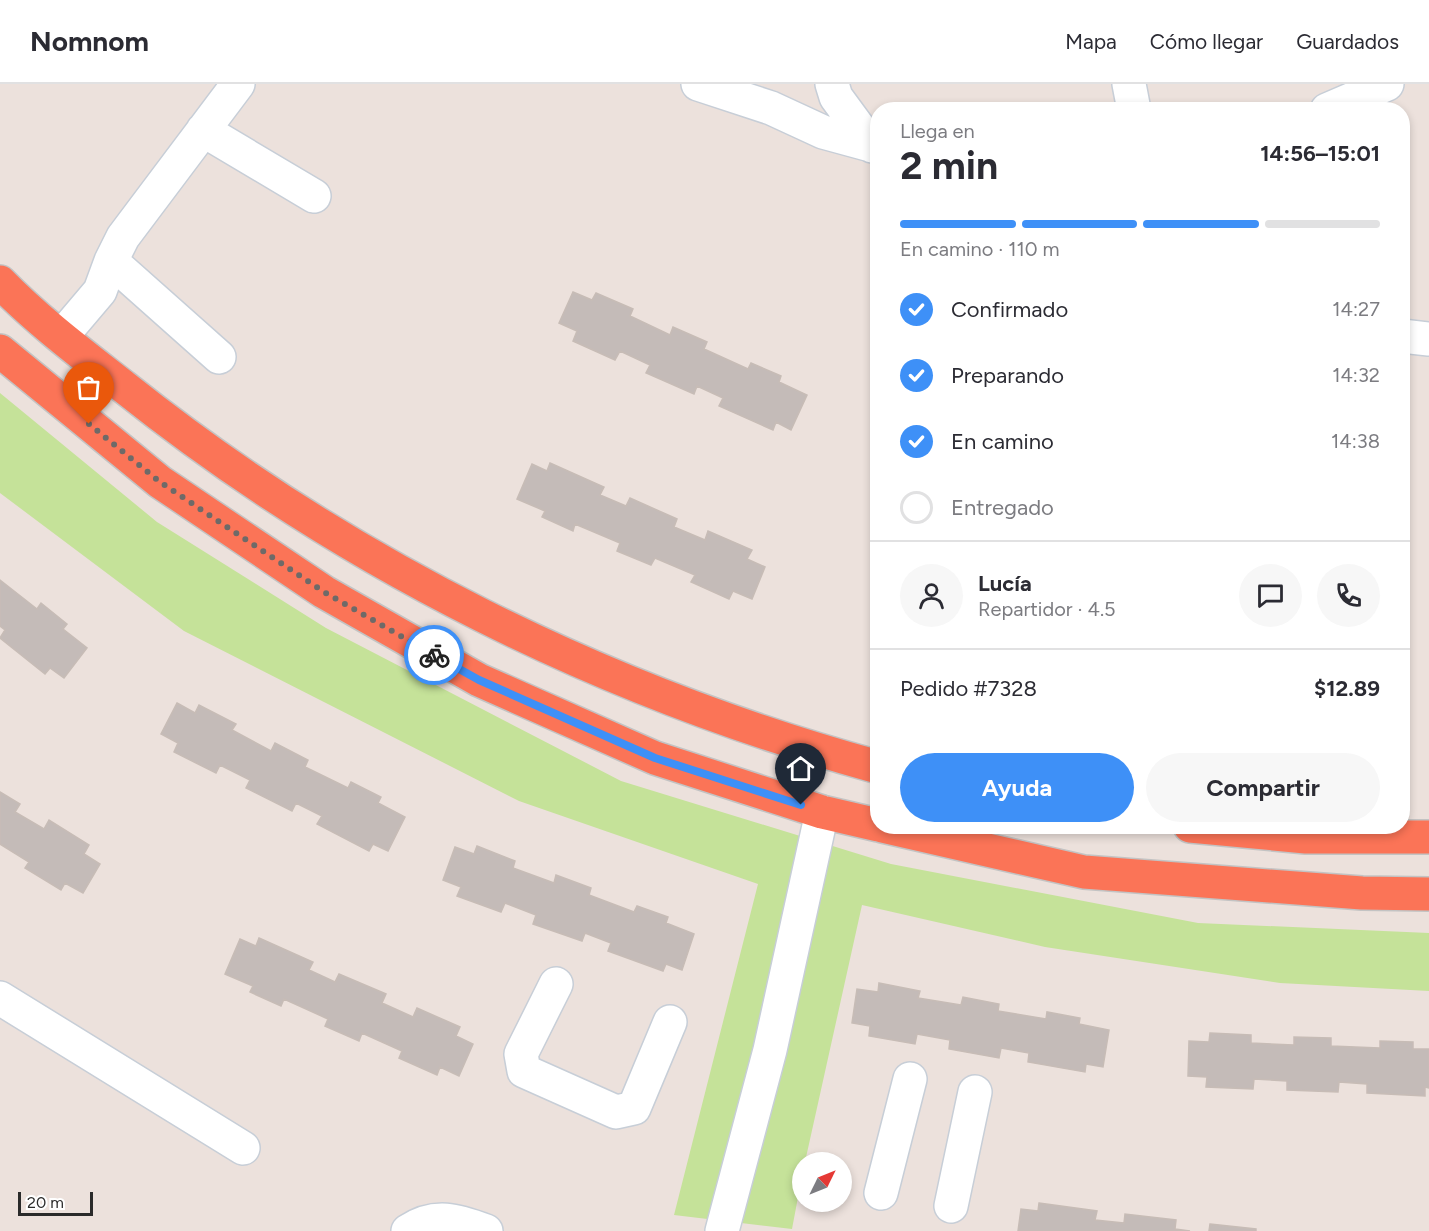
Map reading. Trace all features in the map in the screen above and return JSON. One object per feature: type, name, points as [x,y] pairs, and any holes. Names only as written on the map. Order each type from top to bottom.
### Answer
[{"type":"highway","points":[[0,282],[61,337],[189,439],[346,542],[508,630],[679,703],[816,750],[870,766]]},
{"type":"highway","points":[[0,351],[160,482],[324,592],[468,674],[655,758],[822,812],[870,824]]},
{"type":"highway","points":[[915,834],[1084,872],[1362,892],[1429,894]]},
{"type":"highway","points":[[1274,834],[1306,837],[1429,837]]},
{"type":"street","points":[[61,337],[100,291],[123,237],[238,84]]},
{"type":"street","points":[[698,84],[771,108],[823,132],[870,145]]},
{"type":"street","points":[[832,84],[836,97],[870,140]]},
{"type":"street","points":[[1129,84],[1132,102]]},
{"type":"street","points":[[1345,102],[1387,84]]},
{"type":"street","points":[[203,130],[314,196]]},
{"type":"street","points":[[111,261],[219,357]]},
{"type":"street","points":[[1410,337],[1429,339]]},
{"type":"street","points":[[722,1231],[771,1050],[822,812]]},
{"type":"street","points":[[556,984],[521,1054],[524,1071],[615,1112],[634,1108],[670,1022]]},
{"type":"street","points":[[0,998],[243,1148]]},
{"type":"street","points":[[881,1193],[910,1079]]},
{"type":"street","points":[[951,1206],[975,1092]]},
{"type":"street","points":[[408,1231],[424,1221],[444,1218],[486,1231]]},
{"type":"green space","points":[[0,393],[157,522],[326,628],[621,781],[891,864],[1198,923],[1429,933],[1429,991],[1280,983],[1045,947],[862,905],[807,1152],[792,1152],[792,1212],[795,1212],[792,1229],[674,1215],[758,884],[519,801],[184,631],[0,493]]},
{"type":"building","points":[[573,292],[592,300],[596,293],[633,309],[630,316],[670,335],[673,327],[707,342],[704,349],[748,369],[751,363],[781,376],[779,382],[807,395],[791,430],[776,422],[773,430],[719,406],[723,398],[697,386],[694,394],[646,373],[650,365],[620,351],[615,360],[573,341],[577,331],[559,323]]},
{"type":"building","points":[[550,463],[604,487],[600,495],[626,506],[630,498],[677,519],[674,527],[705,540],[708,531],[752,550],[747,559],[765,567],[752,599],[733,591],[729,599],[691,582],[695,575],[655,558],[651,565],[617,551],[620,543],[575,524],[573,531],[542,517],[545,511],[517,499],[532,464],[547,471]]},
{"type":"building","points":[[0,580],[37,609],[41,603],[67,624],[63,629],[87,648],[64,678],[50,668],[45,674],[0,638],[5,630],[0,626]]},
{"type":"building","points":[[177,703],[195,713],[199,705],[236,724],[232,730],[271,751],[275,743],[308,760],[305,767],[348,788],[351,782],[381,797],[378,803],[405,817],[388,851],[373,844],[369,851],[317,824],[322,816],[296,803],[292,811],[246,788],[250,780],[220,765],[216,773],[174,752],[178,743],[161,734]]},
{"type":"building","points":[[0,792],[20,804],[15,812],[44,829],[49,820],[89,845],[84,854],[100,864],[83,893],[65,883],[61,890],[25,868],[29,862],[0,844]]},
{"type":"building","points":[[477,846],[515,861],[513,868],[554,883],[556,875],[591,888],[589,895],[634,912],[637,906],[668,917],[666,923],[694,934],[682,970],[666,964],[663,971],[608,951],[611,943],[585,933],[582,941],[533,924],[536,915],[505,903],[501,912],[457,896],[461,887],[443,880],[455,847],[474,854]]},
{"type":"building","points":[[259,938],[313,962],[309,970],[335,982],[339,974],[386,994],[382,1003],[413,1017],[417,1008],[460,1027],[456,1036],[473,1044],[459,1076],[440,1067],[437,1075],[399,1058],[402,1051],[362,1033],[359,1041],[325,1026],[328,1019],[284,999],[281,1006],[250,992],[253,986],[225,974],[240,939],[256,946]]},
{"type":"building","points":[[879,983],[920,991],[918,998],[961,1005],[963,997],[999,1004],[998,1011],[1046,1019],[1047,1012],[1080,1018],[1079,1024],[1109,1030],[1103,1067],[1086,1064],[1085,1072],[1028,1062],[1029,1053],[1001,1048],[999,1058],[949,1049],[950,1040],[917,1034],[915,1044],[869,1036],[870,1026],[852,1023],[857,989],[878,992]]},
{"type":"building","points":[[1210,1033],[1251,1035],[1251,1043],[1294,1045],[1294,1037],[1331,1038],[1331,1046],[1380,1048],[1380,1041],[1413,1042],[1413,1049],[1429,1049],[1429,1088],[1425,1087],[1425,1096],[1367,1093],[1367,1084],[1339,1082],[1338,1092],[1287,1090],[1287,1081],[1254,1079],[1253,1089],[1206,1087],[1207,1077],[1188,1076],[1189,1041],[1209,1042]]},
{"type":"building","points":[[1039,1203],[1097,1211],[1095,1220],[1124,1223],[1125,1214],[1176,1220],[1175,1229],[1190,1231],[1018,1231],[1021,1209],[1038,1211]]},
{"type":"building","points":[[1210,1224],[1256,1229],[1256,1231],[1209,1231]]},
{"type":"way so far","points":[[89,424],[160,482],[324,592],[434,655]]},
{"type":"route","points":[[434,655],[479,680],[655,758],[801,805]]}]
